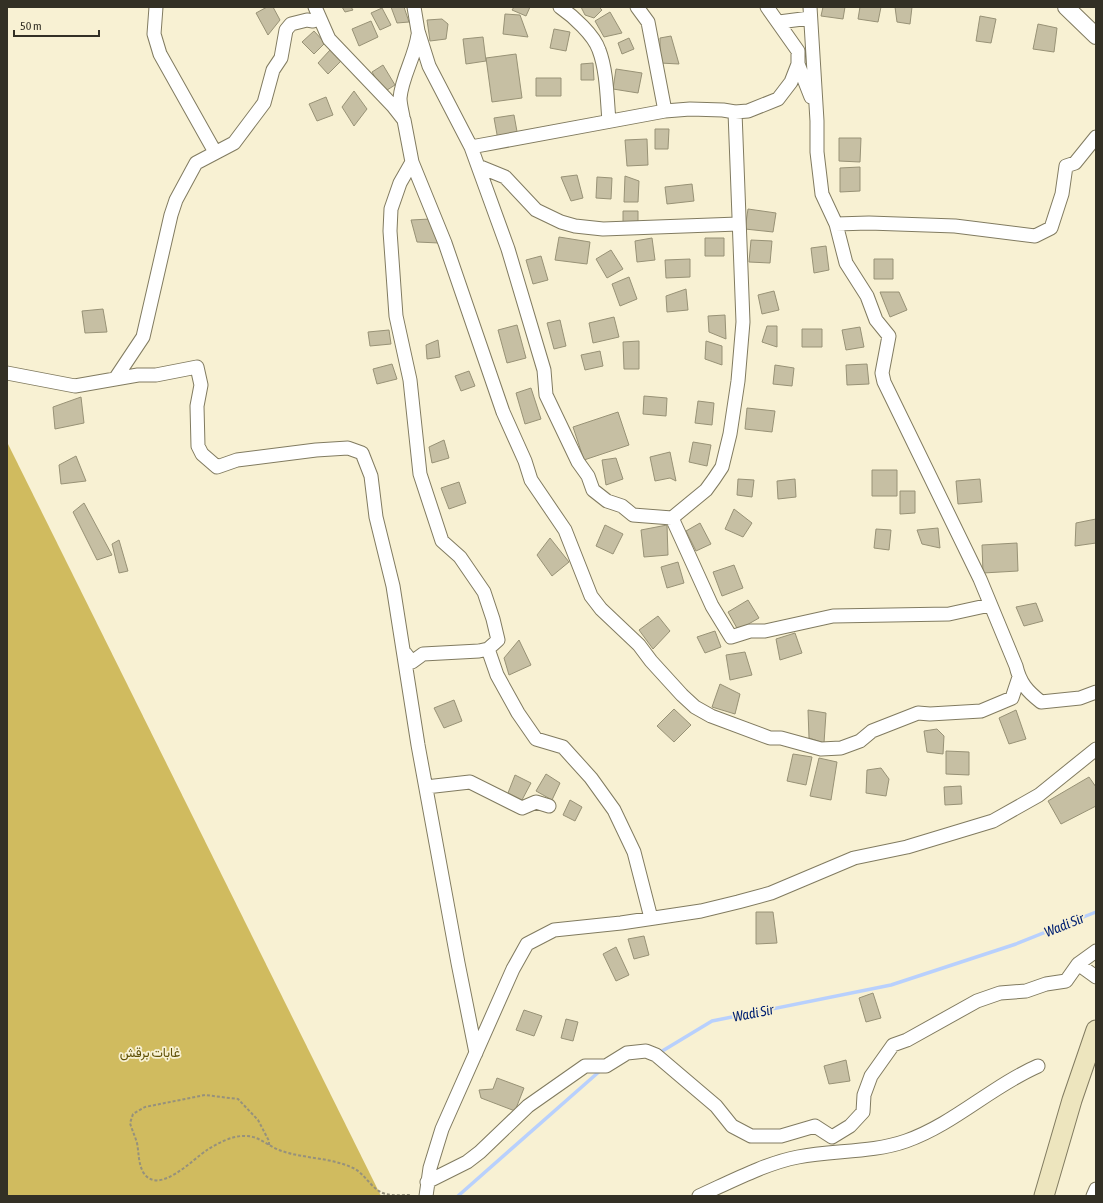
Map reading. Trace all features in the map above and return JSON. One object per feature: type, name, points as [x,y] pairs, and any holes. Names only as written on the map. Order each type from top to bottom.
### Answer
[{"type":"main road","points":[[1044,1196],[1072,1100],[1096,1030]]},
{"type":"street","points":[[156,7],[154,34],[160,54],[216,152]]},
{"type":"street","points":[[414,7],[418,31],[429,66],[471,147],[508,249],[544,370],[546,395],[578,462],[588,476],[593,490],[607,501],[622,506],[633,515],[672,518],[706,490],[722,467],[730,434],[742,346],[742,291],[738,224],[735,112]]},
{"type":"street","points":[[560,7],[568,12],[584,29],[599,50],[607,91],[609,121]]},
{"type":"street","points":[[637,7],[648,22],[665,111]]},
{"type":"street","points":[[471,147],[665,111],[697,109],[735,112],[748,111],[778,99],[791,82],[798,64],[798,51],[767,7]]},
{"type":"street","points":[[1066,7],[1096,36]]},
{"type":"street","points":[[115,379],[142,337],[176,200],[196,164],[234,143],[264,102],[273,70],[280,58],[286,30],[291,24],[307,20],[313,21],[317,12]]},
{"type":"street","points":[[317,12],[329,38],[393,106],[404,120]]},
{"type":"street","points":[[779,22],[810,13],[817,121],[817,152],[822,194],[836,224],[846,263],[867,296],[876,320],[889,336],[882,373],[884,382],[980,579],[1016,666],[1019,677],[1026,691],[1040,702],[1080,698],[1096,692]]},
{"type":"street","points":[[418,31],[416,50],[411,60],[400,99],[412,162],[445,243],[503,412],[525,461],[531,480],[565,530],[591,596],[601,609],[639,645],[650,662],[691,703],[711,716],[770,738],[781,738],[821,749],[841,748],[860,741],[872,731],[918,713],[930,714],[981,711],[994,707],[1012,698],[1019,677]]},
{"type":"street","points":[[798,64],[807,86],[817,121]]},
{"type":"street","points":[[836,224],[869,223],[955,226],[1035,236],[1051,228],[1062,194],[1066,166],[1075,163],[1096,137]]},
{"type":"street","points":[[405,653],[412,662],[423,654],[479,652],[488,649],[498,640],[484,592],[460,557],[442,541],[420,474],[410,380],[395,311],[390,231],[391,209],[400,183],[412,162]]},
{"type":"street","points":[[478,166],[505,177],[536,210],[561,222],[575,226],[604,229],[738,224]]},
{"type":"street","points":[[7,373],[75,386],[138,375],[156,375],[197,367],[201,385],[197,406],[198,446],[202,454],[217,467],[237,460],[316,450],[348,448],[362,453],[371,476],[376,517],[393,586],[405,653],[412,713],[458,964],[476,1053]]},
{"type":"street","points":[[672,518],[712,606],[731,637],[750,631],[765,631],[833,616],[949,614],[990,606]]},
{"type":"street","points":[[488,649],[497,675],[518,713],[536,739],[563,747],[591,778],[614,810],[634,852],[651,918]]},
{"type":"street","points":[[426,1196],[427,1182],[442,1129],[512,969],[527,944],[554,930],[701,910],[758,897],[806,879],[854,858],[907,847],[993,821],[1039,795],[1096,749]]},
{"type":"street","points":[[426,787],[470,782],[522,808],[536,802],[549,806]]},
{"type":"street","points":[[427,1182],[467,1162],[480,1152],[528,1106],[585,1066],[606,1066],[627,1053],[646,1051],[656,1055],[716,1106],[732,1126],[751,1136],[781,1136],[815,1126],[832,1136],[850,1126],[863,1112],[864,1095],[871,1076],[893,1045],[907,1040],[977,1001],[1000,993],[1026,991],[1046,984],[1066,981],[1078,964],[1096,951]]},
{"type":"street","points":[[1078,964],[1096,977]]},
{"type":"street","points":[[699,1196],[789,1159],[829,1152],[880,1148],[918,1137],[946,1122],[1007,1081],[1038,1066]]},
{"type":"street","points":[[1093,1196],[1096,1189]]},
{"type":"path","points":[[269,1145],[269,1140],[258,1120],[238,1099],[205,1094],[145,1107],[133,1114],[130,1123],[137,1144],[141,1168],[144,1174],[153,1180],[162,1180],[177,1173],[208,1150],[234,1138],[253,1136],[269,1145],[291,1154],[314,1157],[354,1168],[369,1180],[377,1190],[385,1194],[410,1194]]},
{"type":"green space","name":"غابات برقش","points":[[7,442],[381,1196],[7,1196]]},
{"type":"building","points":[[267,7],[273,7],[280,20],[268,35],[256,13]]},
{"type":"building","points":[[342,7],[351,7],[353,10],[345,12]]},
{"type":"building","points":[[391,7],[404,7],[409,22],[397,23]]},
{"type":"building","points":[[514,7],[530,7],[526,16],[512,10]]},
{"type":"building","points":[[581,7],[599,7],[602,10],[594,18],[585,15]]},
{"type":"building","points":[[823,7],[845,7],[843,19],[821,16]]},
{"type":"building","points":[[860,7],[881,7],[878,22],[858,19]]},
{"type":"building","points":[[895,7],[912,7],[910,24],[897,22]]},
{"type":"building","points":[[382,8],[391,25],[380,30],[371,13]]},
{"type":"building","points":[[610,12],[622,33],[604,37],[595,21]]},
{"type":"building","points":[[505,14],[520,15],[528,37],[503,34]]},
{"type":"building","points":[[980,16],[996,19],[991,43],[976,41]]},
{"type":"building","points":[[442,19],[448,24],[446,39],[430,41],[427,20]]},
{"type":"building","points":[[371,21],[378,37],[359,46],[352,29]]},
{"type":"building","points":[[1038,24],[1057,28],[1054,52],[1033,49]]},
{"type":"building","points":[[554,29],[570,32],[566,51],[550,48]]},
{"type":"building","points":[[314,31],[325,43],[314,54],[302,42]]},
{"type":"building","points":[[671,36],[679,64],[660,63],[660,38]]},
{"type":"building","points":[[483,37],[486,61],[466,64],[463,39]]},
{"type":"building","points":[[629,38],[634,49],[622,54],[618,43]]},
{"type":"building","points":[[330,50],[341,61],[328,74],[318,63]]},
{"type":"building","points":[[516,54],[522,98],[492,102],[486,58]]},
{"type":"building","points":[[593,63],[594,80],[581,80],[581,64]]},
{"type":"building","points":[[383,65],[395,85],[384,92],[372,72]]},
{"type":"building","points":[[616,69],[642,73],[638,93],[613,89]]},
{"type":"building","points":[[536,78],[561,78],[561,96],[536,96]]},
{"type":"building","points":[[354,91],[367,109],[354,126],[342,107]]},
{"type":"building","points":[[326,97],[333,115],[317,121],[309,104]]},
{"type":"building","points":[[514,115],[518,137],[498,140],[494,118]]},
{"type":"building","points":[[655,129],[669,129],[668,149],[655,149]]},
{"type":"building","points":[[839,138],[861,138],[860,162],[839,161]]},
{"type":"building","points":[[647,139],[648,165],[627,166],[625,140]]},
{"type":"building","points":[[860,167],[860,191],[840,192],[840,168]]},
{"type":"building","points":[[577,175],[583,198],[571,201],[561,177]]},
{"type":"building","points":[[625,176],[639,181],[638,202],[624,202]]},
{"type":"building","points":[[597,177],[612,178],[611,199],[596,198]]},
{"type":"building","points":[[692,184],[694,201],[667,204],[665,187]]},
{"type":"building","points":[[748,209],[776,213],[773,232],[745,229]]},
{"type":"building","points":[[623,211],[638,211],[638,222],[623,222]]},
{"type":"building","points":[[430,219],[439,243],[417,242],[411,220]]},
{"type":"building","points":[[559,237],[590,242],[587,264],[555,260]]},
{"type":"building","points":[[652,238],[655,260],[637,262],[635,241]]},
{"type":"building","points":[[705,238],[724,238],[724,256],[705,256]]},
{"type":"building","points":[[751,240],[772,241],[770,263],[749,262]]},
{"type":"building","points":[[826,246],[829,270],[814,273],[811,248]]},
{"type":"building","points":[[611,250],[623,269],[607,278],[596,259]]},
{"type":"building","points":[[541,256],[548,280],[533,284],[526,260]]},
{"type":"building","points":[[690,259],[690,277],[666,278],[665,260]]},
{"type":"building","points":[[874,259],[893,259],[893,279],[874,279]]},
{"type":"building","points":[[629,277],[637,299],[620,306],[612,284]]},
{"type":"building","points":[[686,289],[688,310],[667,312],[666,296]]},
{"type":"building","points":[[774,291],[779,310],[762,314],[758,295]]},
{"type":"building","points":[[880,292],[899,292],[907,310],[890,317]]},
{"type":"building","points":[[103,309],[107,332],[85,333],[82,311]]},
{"type":"building","points":[[725,315],[726,339],[709,332],[708,316]]},
{"type":"building","points":[[614,317],[619,337],[593,343],[589,323]]},
{"type":"building","points":[[560,320],[566,346],[554,349],[547,323]]},
{"type":"building","points":[[517,325],[526,358],[507,363],[498,330]]},
{"type":"building","points":[[767,326],[777,326],[777,347],[762,342]]},
{"type":"building","points":[[860,327],[864,347],[846,350],[842,330]]},
{"type":"building","points":[[802,329],[822,329],[822,347],[802,347]]},
{"type":"building","points":[[389,330],[391,344],[370,346],[368,332]]},
{"type":"building","points":[[438,340],[440,357],[427,359],[426,345]]},
{"type":"building","points":[[639,341],[639,369],[624,369],[623,342]]},
{"type":"building","points":[[706,341],[722,346],[722,365],[705,359]]},
{"type":"building","points":[[600,351],[603,366],[585,370],[581,355]]},
{"type":"building","points":[[392,364],[397,379],[377,384],[373,369]]},
{"type":"building","points":[[867,364],[869,384],[847,385],[846,365]]},
{"type":"building","points":[[775,365],[794,368],[792,386],[773,384]]},
{"type":"building","points":[[469,371],[475,386],[461,391],[455,376]]},
{"type":"building","points":[[531,388],[541,419],[525,424],[516,393]]},
{"type":"building","points":[[644,396],[667,398],[666,416],[643,414]]},
{"type":"building","points":[[81,397],[84,423],[55,429],[53,407]]},
{"type":"building","points":[[698,401],[714,403],[712,425],[695,423]]},
{"type":"building","points":[[747,408],[775,411],[772,432],[745,429]]},
{"type":"building","points":[[618,412],[629,445],[584,460],[573,427]]},
{"type":"building","points":[[444,440],[449,458],[432,463],[429,447]]},
{"type":"building","points":[[693,442],[711,445],[707,466],[689,462]]},
{"type":"building","points":[[670,452],[676,481],[670,478],[655,481],[650,457]]},
{"type":"building","points":[[76,456],[86,481],[61,484],[59,465]]},
{"type":"building","points":[[616,458],[623,479],[606,485],[602,460]]},
{"type":"building","points":[[872,470],[897,470],[897,496],[872,496]]},
{"type":"building","points":[[738,479],[754,480],[752,497],[737,495]]},
{"type":"building","points":[[795,479],[796,497],[778,499],[777,481]]},
{"type":"building","points":[[980,479],[982,502],[958,504],[956,481]]},
{"type":"building","points":[[459,482],[466,503],[449,509],[441,488]]},
{"type":"building","points":[[900,491],[915,491],[915,513],[900,514]]},
{"type":"building","points":[[84,503],[112,555],[97,560],[73,512]]},
{"type":"building","points":[[734,509],[752,523],[743,537],[725,529]]},
{"type":"building","points":[[1096,519],[1096,543],[1075,546],[1076,523]]},
{"type":"building","points":[[700,523],[711,544],[696,551],[686,531]]},
{"type":"building","points":[[605,525],[623,534],[613,554],[596,546]]},
{"type":"building","points":[[667,525],[668,555],[644,557],[641,530]]},
{"type":"building","points":[[938,528],[940,548],[922,544],[917,530]]},
{"type":"building","points":[[876,529],[891,530],[889,550],[874,548]]},
{"type":"building","points":[[550,538],[569,562],[552,576],[537,555]]},
{"type":"building","points":[[119,540],[128,571],[119,573],[112,544]]},
{"type":"building","points":[[1017,543],[1018,571],[983,573],[982,545]]},
{"type":"building","points":[[678,562],[684,583],[667,588],[661,567]]},
{"type":"building","points":[[734,565],[743,588],[722,596],[713,572]]},
{"type":"building","points":[[748,600],[759,618],[738,630],[728,612]]},
{"type":"building","points":[[1036,603],[1043,621],[1024,626],[1016,607]]},
{"type":"building","points":[[658,616],[670,631],[653,649],[639,630]]},
{"type":"building","points":[[715,631],[721,647],[705,653],[697,637]]},
{"type":"building","points":[[795,633],[802,653],[780,660],[776,639]]},
{"type":"building","points":[[519,640],[531,665],[509,675],[504,658]]},
{"type":"building","points":[[745,652],[752,675],[730,680],[726,655]]},
{"type":"building","points":[[720,684],[740,694],[735,714],[712,707]]},
{"type":"building","points":[[454,700],[462,721],[444,728],[434,708]]},
{"type":"building","points":[[674,709],[691,725],[674,742],[657,726]]},
{"type":"building","points":[[808,710],[826,713],[824,743],[809,738]]},
{"type":"building","points":[[1016,710],[1026,739],[1009,744],[999,718]]},
{"type":"building","points":[[937,729],[944,736],[943,754],[927,752],[924,731]]},
{"type":"building","points":[[946,751],[969,752],[969,775],[946,774]]},
{"type":"building","points":[[793,754],[812,757],[806,785],[787,781]]},
{"type":"building","points":[[819,758],[837,762],[831,800],[810,796]]},
{"type":"building","points":[[881,768],[889,779],[886,796],[866,793],[867,770]]},
{"type":"building","points":[[546,774],[560,783],[552,800],[536,791]]},
{"type":"building","points":[[515,775],[531,783],[522,800],[508,793]]},
{"type":"building","points":[[1089,777],[1096,787],[1096,806],[1061,824],[1048,801]]},
{"type":"building","points":[[961,786],[962,804],[945,805],[944,787]]},
{"type":"building","points":[[570,800],[582,807],[575,821],[563,815]]},
{"type":"building","points":[[756,912],[773,912],[777,943],[756,944]]},
{"type":"building","points":[[644,936],[649,955],[634,959],[628,939]]},
{"type":"building","points":[[616,947],[629,975],[616,981],[603,954]]},
{"type":"building","points":[[873,993],[881,1018],[866,1022],[859,998]]},
{"type":"building","points":[[524,1010],[542,1016],[534,1036],[516,1030]]},
{"type":"building","points":[[566,1019],[578,1022],[573,1041],[561,1038]]},
{"type":"building","points":[[846,1060],[850,1081],[829,1084],[824,1066]]},
{"type":"building","points":[[497,1078],[524,1088],[515,1111],[481,1098],[479,1090],[493,1089]]},
{"type":"waterway","name":"Wadi Sir","points":[[659,1053],[712,1021],[891,985],[1016,944],[1096,912]]},
{"type":"waterway","name":"Wadi Sir","points":[[458,1196],[601,1070]]}]
